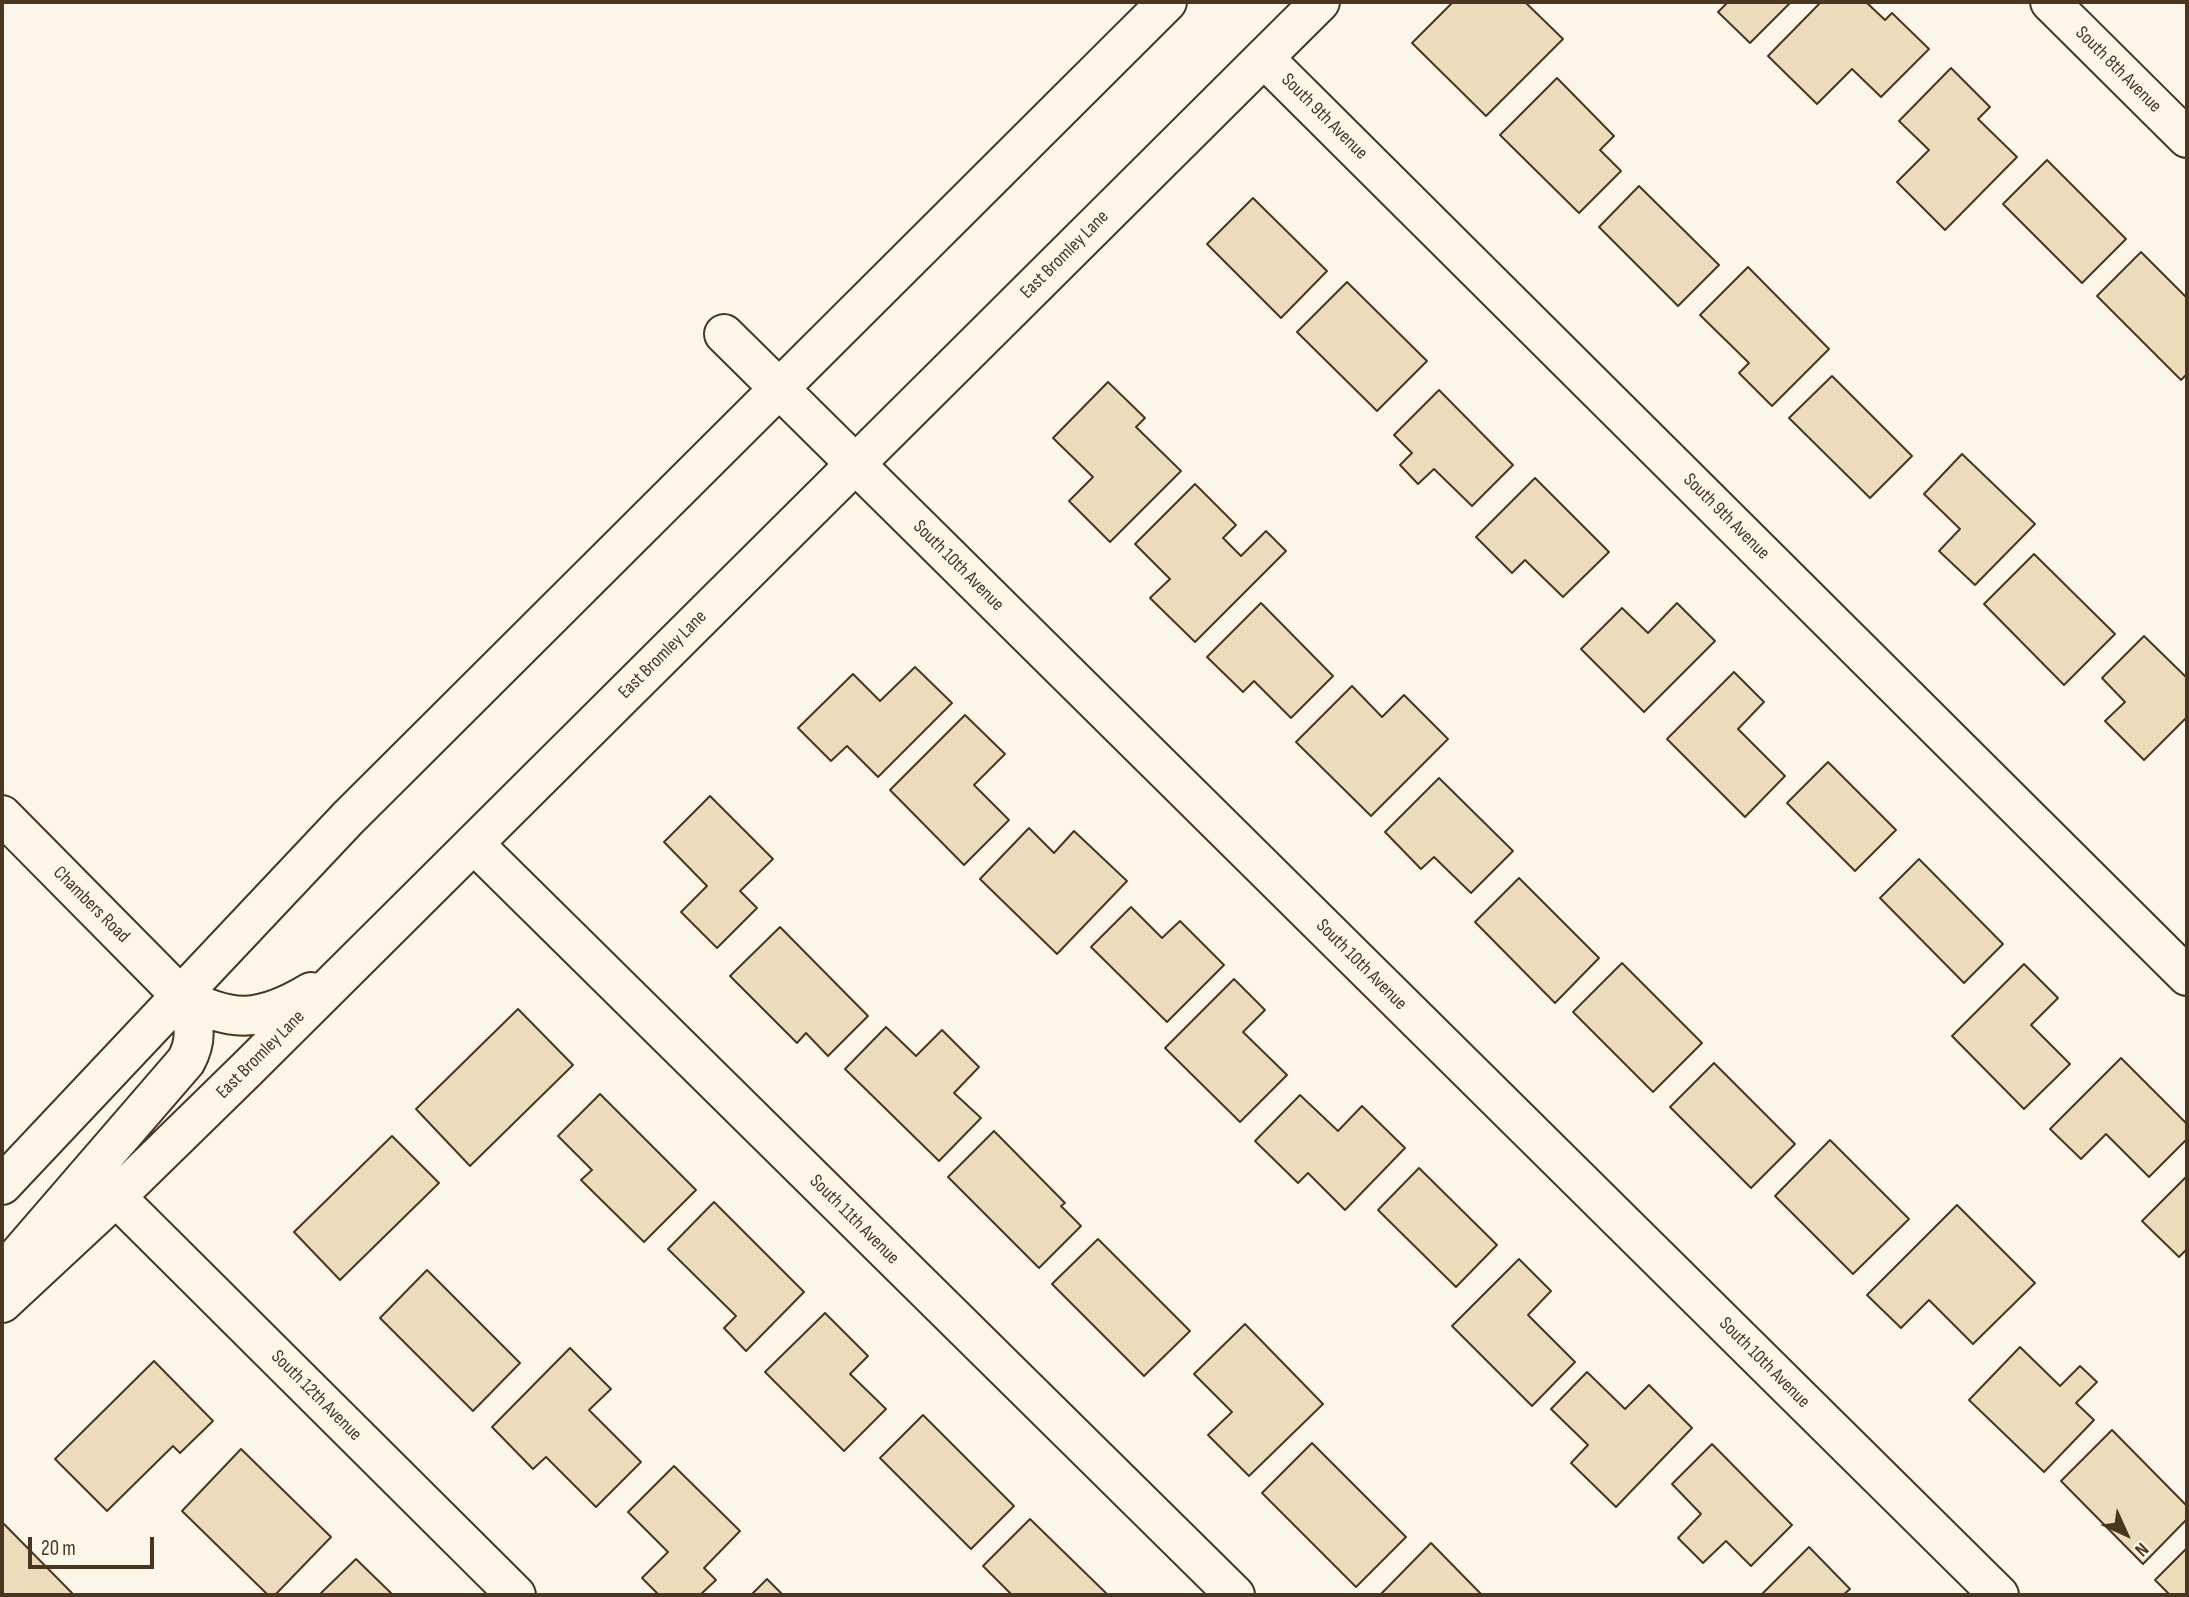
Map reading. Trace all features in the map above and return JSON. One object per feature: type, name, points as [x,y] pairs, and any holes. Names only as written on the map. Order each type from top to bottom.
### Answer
[{"type":"street","points":[[2,1185],[348,818],[1167,2]]},
{"type":"street","name":"East Bromley Lane","points":[[2,1303],[116,1196],[343,974],[1320,2]]},
{"type":"street","name":"South 8th Avenue","points":[[2050,2],[2187,138]]},
{"type":"street","name":"South 9th Avenue","points":[[1264,58],[2187,976]]},
{"type":"street","name":"South 10th Avenue","points":[[724,334],[1999,1595]]},
{"type":"street","name":"Chambers Road","points":[[2,815],[180,995]]},
{"type":"street","name":"South 11th Avenue","points":[[474,844],[1235,1595]]},
{"type":"street","points":[[180,995],[213,1012],[253,1017],[281,1009],[343,974]]},
{"type":"street","points":[[2,1274],[186,1061],[192,1049],[194,1026],[180,995]]},
{"type":"street","name":"South 12th Avenue","points":[[116,1196],[516,1595]]},
{"type":"building","points":[[1453,2],[1525,2],[1563,39],[1486,116],[1412,43]]},
{"type":"building","points":[[1728,2],[1791,2],[1750,43],[1718,12]]},
{"type":"building","points":[[1821,2],[1866,2],[1885,20],[1892,13],[1929,49],[1881,97],[1852,69],[1817,104],[1768,56]]},
{"type":"building","points":[[1951,68],[1990,107],[1978,119],[2017,157],[1945,230],[1897,182],[1929,150],[1899,121]]},
{"type":"building","points":[[1557,78],[1614,136],[1600,150],[1621,171],[1579,213],[1500,135]]},
{"type":"building","points":[[2047,160],[2126,239],[2082,283],[2003,204]]},
{"type":"building","points":[[1639,186],[1719,265],[1678,306],[1599,227]]},
{"type":"building","points":[[1253,198],[1327,271],[1281,318],[1207,244]]},
{"type":"building","points":[[2141,252],[2187,298],[2187,374],[2181,380],[2097,296]]},
{"type":"building","points":[[1748,267],[1829,349],[1772,406],[1739,373],[1749,363],[1700,315]]},
{"type":"building","points":[[1347,282],[1427,361],[1377,411],[1297,332]]},
{"type":"building","points":[[1832,376],[1912,456],[1870,498],[1789,418]]},
{"type":"building","points":[[1108,382],[1145,418],[1136,427],[1181,471],[1110,542],[1069,501],[1093,477],[1053,438]]},
{"type":"building","points":[[1439,390],[1513,465],[1472,506],[1434,469],[1418,484],[1400,465],[1412,453],[1394,435]]},
{"type":"building","points":[[1962,454],[2035,524],[1975,585],[1939,551],[1960,529],[1924,494]]},
{"type":"building","points":[[1535,478],[1609,552],[1563,597],[1525,560],[1512,573],[1476,537]]},
{"type":"building","points":[[1195,484],[1236,525],[1223,538],[1241,556],[1266,531],[1286,551],[1195,642],[1150,598],[1170,579],[1135,544]]},
{"type":"building","points":[[2034,554],[2115,634],[2064,685],[1984,604]]},
{"type":"building","points":[[1261,603],[1333,676],[1291,718],[1254,681],[1243,692],[1207,657]]},
{"type":"building","points":[[1677,603],[1715,641],[1644,712],[1581,649],[1622,608],[1648,633]]},
{"type":"building","points":[[2144,636],[2187,678],[2187,717],[2144,760],[2105,721],[2125,702],[2102,678]]},
{"type":"building","points":[[915,667],[952,703],[878,777],[847,746],[831,761],[798,728],[853,674],[880,701]]},
{"type":"building","points":[[1734,672],[1764,702],[1738,729],[1785,776],[1745,817],[1667,739]]},
{"type":"building","points":[[1352,686],[1382,717],[1404,695],[1448,739],[1371,816],[1296,742]]},
{"type":"building","points":[[965,715],[1005,754],[974,785],[1009,820],[964,865],[890,790]]},
{"type":"building","points":[[1828,762],[1896,830],[1855,871],[1787,803]]},
{"type":"building","points":[[1439,778],[1513,851],[1471,893],[1434,857],[1421,869],[1385,832]]},
{"type":"building","points":[[710,796],[773,859],[740,891],[757,908],[717,948],[681,912],[707,886],[664,842]]},
{"type":"building","points":[[1029,828],[1054,853],[1074,831],[1127,881],[1057,954],[980,879]]},
{"type":"building","points":[[1919,859],[2003,944],[1964,983],[1880,898]]},
{"type":"building","points":[[1519,878],[1599,958],[1555,1003],[1475,922]]},
{"type":"building","points":[[1131,907],[1162,938],[1180,921],[1224,965],[1167,1022],[1091,947]]},
{"type":"building","points":[[780,927],[868,1016],[828,1056],[806,1033],[797,1043],[730,976]]},
{"type":"building","points":[[1622,963],[1702,1043],[1653,1092],[1573,1012]]},
{"type":"building","points":[[2024,964],[2058,998],[2031,1025],[2070,1064],[2024,1109],[1952,1036]]},
{"type":"building","points":[[1234,979],[1265,1010],[1243,1032],[1287,1075],[1240,1122],[1165,1048]]},
{"type":"building","points":[[518,1009],[573,1065],[470,1166],[416,1109]]},
{"type":"building","points":[[886,1027],[916,1056],[942,1030],[979,1067],[954,1093],[981,1118],[939,1161],[845,1069]]},
{"type":"building","points":[[2121,1058],[2187,1124],[2187,1139],[2149,1177],[2106,1134],[2081,1159],[2050,1129]]},
{"type":"building","points":[[1714,1063],[1795,1144],[1751,1188],[1670,1107]]},
{"type":"building","points":[[600,1094],[696,1190],[644,1242],[581,1180],[592,1170],[558,1136]]},
{"type":"building","points":[[1300,1095],[1338,1131],[1362,1106],[1405,1148],[1345,1210],[1308,1173],[1298,1183],[1255,1141]]},
{"type":"building","points":[[994,1131],[1065,1203],[1061,1206],[1081,1226],[1039,1268],[948,1177]]},
{"type":"building","points":[[392,1136],[439,1183],[340,1280],[294,1232]]},
{"type":"building","points":[[1830,1140],[1909,1219],[1853,1274],[1775,1196]]},
{"type":"building","points":[[1419,1168],[1497,1245],[1456,1287],[1378,1210]]},
{"type":"building","points":[[2187,1176],[2187,1249],[2179,1257],[2142,1221]]},
{"type":"building","points":[[714,1202],[804,1292],[746,1351],[724,1328],[736,1316],[668,1249]]},
{"type":"building","points":[[1957,1205],[2035,1283],[1973,1344],[1929,1300],[1901,1328],[1867,1295]]},
{"type":"building","points":[[1098,1239],[1190,1331],[1144,1376],[1052,1284]]},
{"type":"building","points":[[1519,1259],[1551,1291],[1528,1315],[1575,1362],[1532,1406],[1452,1326]]},
{"type":"building","points":[[427,1270],[520,1363],[473,1411],[380,1318]]},
{"type":"building","points":[[825,1313],[868,1356],[850,1374],[886,1409],[844,1451],[765,1372]]},
{"type":"building","points":[[1245,1324],[1323,1404],[1249,1476],[1208,1435],[1232,1412],[1194,1374]]},
{"type":"building","points":[[2020,1347],[2060,1386],[2080,1366],[2097,1382],[2076,1403],[2094,1420],[2044,1472],[1969,1400]]},
{"type":"building","points":[[570,1348],[611,1389],[589,1410],[641,1462],[596,1507],[546,1457],[533,1469],[492,1427]]},
{"type":"building","points":[[154,1361],[213,1421],[180,1453],[173,1446],[107,1511],[55,1459]]},
{"type":"building","points":[[1587,1372],[1625,1409],[1649,1385],[1692,1428],[1616,1507],[1571,1463],[1588,1445],[1551,1409]]},
{"type":"building","points":[[923,1415],[1014,1506],[971,1549],[880,1458]]},
{"type":"building","points":[[2112,1430],[2187,1506],[2187,1519],[2143,1564],[2061,1481]]},
{"type":"building","points":[[1312,1443],[1406,1537],[1356,1587],[1262,1493]]},
{"type":"building","points":[[1712,1444],[1792,1525],[1751,1566],[1726,1541],[1703,1563],[1678,1538],[1701,1514],[1672,1484]]},
{"type":"building","points":[[241,1449],[331,1537],[275,1595],[268,1595],[182,1511]]},
{"type":"building","points":[[674,1466],[740,1531],[704,1568],[716,1580],[700,1595],[659,1595],[642,1578],[668,1552],[628,1512]]},
{"type":"building","points":[[1030,1519],[1108,1595],[1012,1595],[983,1566]]},
{"type":"building","points":[[2,1522],[72,1593],[70,1595],[2,1595]]},
{"type":"building","points":[[1431,1543],[1482,1595],[1380,1595]]},
{"type":"building","points":[[1809,1547],[1850,1589],[1843,1595],[1761,1595]]},
{"type":"building","points":[[2187,1548],[2187,1595],[2170,1595],[2155,1580]]},
{"type":"building","points":[[356,1559],[393,1595],[319,1595]]},
{"type":"building","points":[[767,1579],[783,1595],[751,1595]]}]
